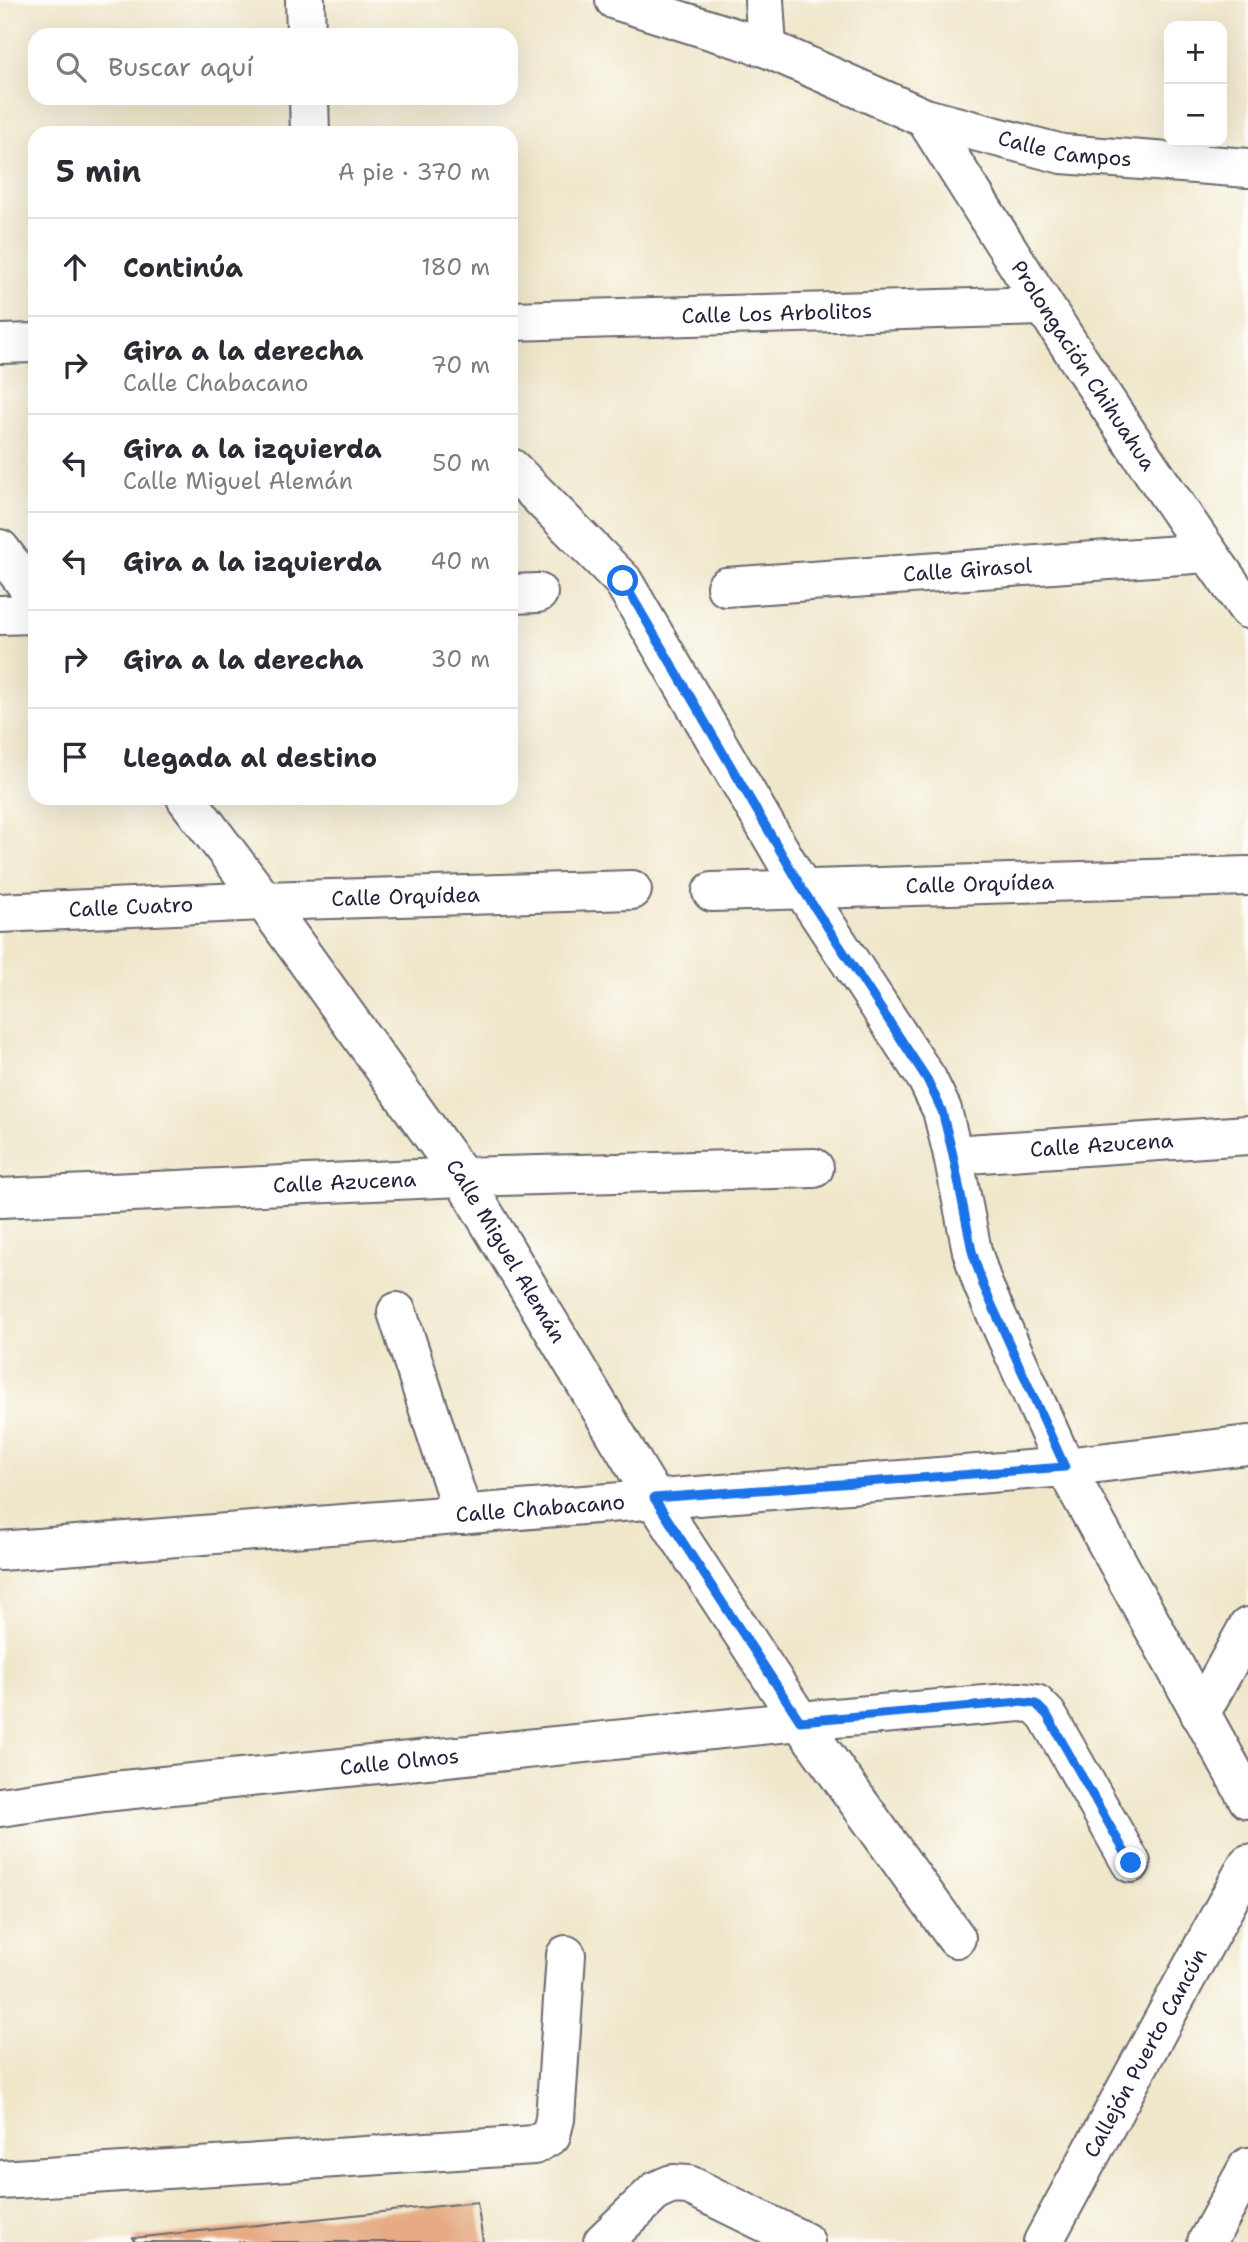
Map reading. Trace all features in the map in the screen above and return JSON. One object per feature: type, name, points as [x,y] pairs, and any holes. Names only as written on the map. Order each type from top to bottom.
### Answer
[{"type":"street","points":[[305,0],[306,28]]},
{"type":"street","name":"Calle Campos","points":[[615,0],[766,48],[925,118],[1062,154],[1248,168]]},
{"type":"street","points":[[764,0],[766,48]]},
{"type":"street","points":[[309,105],[310,126]]},
{"type":"street","name":"Prolongación Chihuahua","points":[[925,118],[1044,306],[1248,609]]},
{"type":"street","name":"Calle Los Arbolitos","points":[[518,321],[1044,306]]},
{"type":"street","points":[[0,344],[28,343]]},
{"type":"street","points":[[518,475],[623,581],[803,890],[927,1079],[942,1111],[972,1251],[983,1285],[1065,1467],[1248,1799]]},
{"type":"street","points":[[0,549],[28,587]]},
{"type":"street","name":"Calle Girasol","points":[[726,587],[1208,553]]},
{"type":"street","points":[[0,615],[28,614]]},
{"type":"street","name":"Calle Miguel Alemán","points":[[191,805],[264,901],[462,1177],[654,1498],[800,1721],[956,1938]]},
{"type":"street","name":"Calle Orquídea","points":[[712,892],[1248,876]]},
{"type":"street","name":"Calle Orquídea","points":[[264,901],[632,890]]},
{"type":"street","name":"Calle Cuatro","points":[[0,913],[264,901]]},
{"type":"street","name":"Calle Azucena","points":[[953,1155],[1248,1135]]},
{"type":"street","name":"Calle Azucena","points":[[0,1198],[462,1177],[814,1168]]},
{"type":"street","points":[[397,1312],[463,1515]]},
{"type":"street","name":"Calle Chabacano","points":[[0,1550],[1065,1467],[1248,1445]]},
{"type":"street","points":[[1200,1714],[1248,1626]]},
{"type":"street","name":"Calle Olmos","points":[[0,1807],[104,1792],[800,1721],[1020,1702],[1036,1704],[1047,1715],[1131,1863]]},
{"type":"street","name":"Callejón Puerto Cancún","points":[[1043,2242],[1248,1864]]},
{"type":"street","points":[[0,2180],[14,2177],[534,2146],[551,2135],[555,2119],[566,1955]]},
{"type":"street","points":[[1207,2242],[1248,2168]]},
{"type":"street","points":[[603,2242],[656,2191],[673,2184],[689,2185],[805,2242]]},
{"type":"building","points":[[477,2202],[483,2242],[135,2242],[133,2238]]},
{"type":"route","points":[[623,581],[803,890],[927,1079],[942,1111],[972,1251],[983,1285],[1065,1467],[654,1498],[800,1721],[1020,1702],[1036,1704],[1047,1715],[1131,1863]]}]
